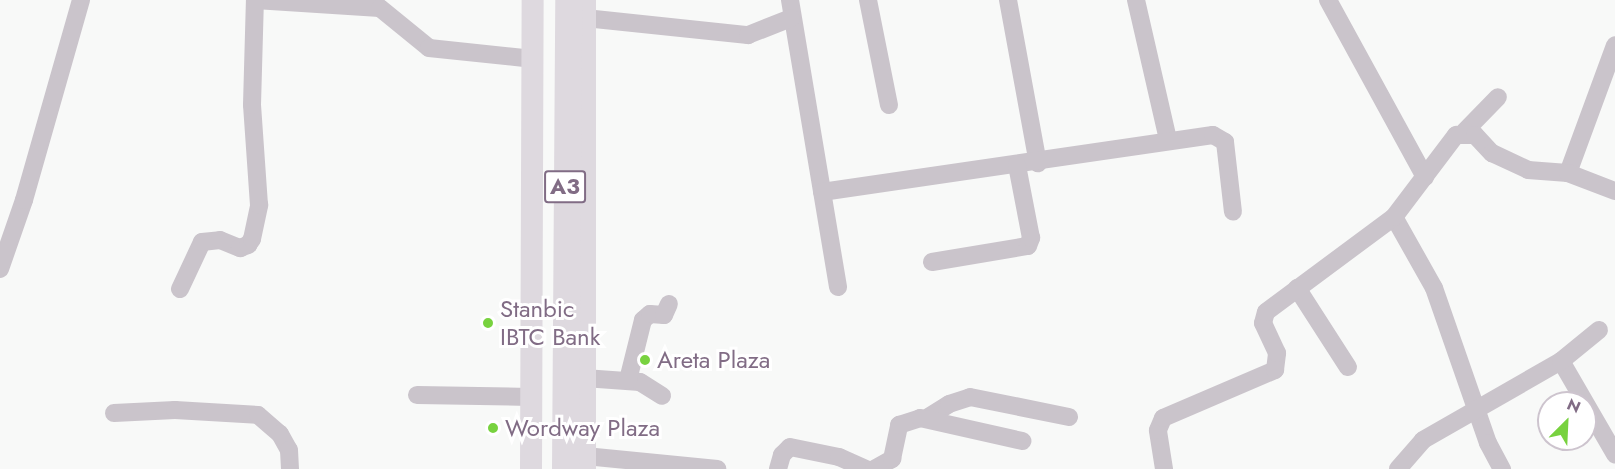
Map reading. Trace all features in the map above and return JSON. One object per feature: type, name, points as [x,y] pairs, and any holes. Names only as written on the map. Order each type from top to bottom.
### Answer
[{"type":"highway","name":"A3","points":[[550,0],[566,375],[578,465]]},
{"type":"highway","name":"A3","points":[[551,469],[566,375],[579,6]]},
{"type":"main road","points":[[531,469],[533,0]]},
{"type":"street","points":[[0,269],[24,200],[81,0]]},
{"type":"street","points":[[180,289],[202,242],[220,240],[240,248],[248,245],[254,231],[259,205],[252,105],[255,0],[380,8],[393,15],[415,40],[429,48],[533,59]]},
{"type":"street","points":[[868,0],[889,105]]},
{"type":"street","points":[[1008,0],[1038,163]]},
{"type":"street","points":[[1136,0],[1168,140]]},
{"type":"street","points":[[1329,0],[1425,177]]},
{"type":"street","points":[[579,6],[748,35],[791,9],[837,286]]},
{"type":"street","points":[[1569,173],[1615,45]]},
{"type":"street","points":[[1164,469],[1158,429],[1162,418],[1275,370],[1278,358],[1264,328],[1263,316],[1297,288],[1394,217],[1449,141],[1463,133],[1498,97]]},
{"type":"street","points":[[1463,133],[1475,135],[1492,153],[1528,170],[1569,173],[1615,191]]},
{"type":"street","points":[[822,192],[1038,163],[1168,140],[1220,136],[1225,142],[1233,212]]},
{"type":"street","points":[[932,262],[1028,246],[1031,238],[1017,165]]},
{"type":"street","points":[[1394,217],[1434,288],[1488,443],[1502,469]]},
{"type":"street","points":[[1297,288],[1348,368]]},
{"type":"street","points":[[628,380],[643,320],[650,314],[664,315],[669,304]]},
{"type":"street","points":[[1398,469],[1415,446],[1561,361],[1599,330]]},
{"type":"street","points":[[1561,361],[1615,454]]},
{"type":"street","points":[[566,375],[640,382],[662,396]]},
{"type":"street","points":[[417,395],[530,397]]},
{"type":"street","points":[[874,469],[892,459],[898,425],[927,418],[949,404],[970,397],[1069,417]]},
{"type":"street","points":[[114,412],[175,410],[258,415],[280,434],[289,450],[290,469]]},
{"type":"street","points":[[927,418],[1022,441]]},
{"type":"street","points":[[778,469],[782,455],[790,447],[839,457],[866,469]]},
{"type":"street","points":[[578,465],[717,469]]},
{"type":"place","name":"Stanbic IBTC Bank","points":[[488,323]]},
{"type":"place","name":"Areta Plaza","points":[[645,360]]},
{"type":"place","name":"Wordway Plaza","points":[[493,428]]}]
